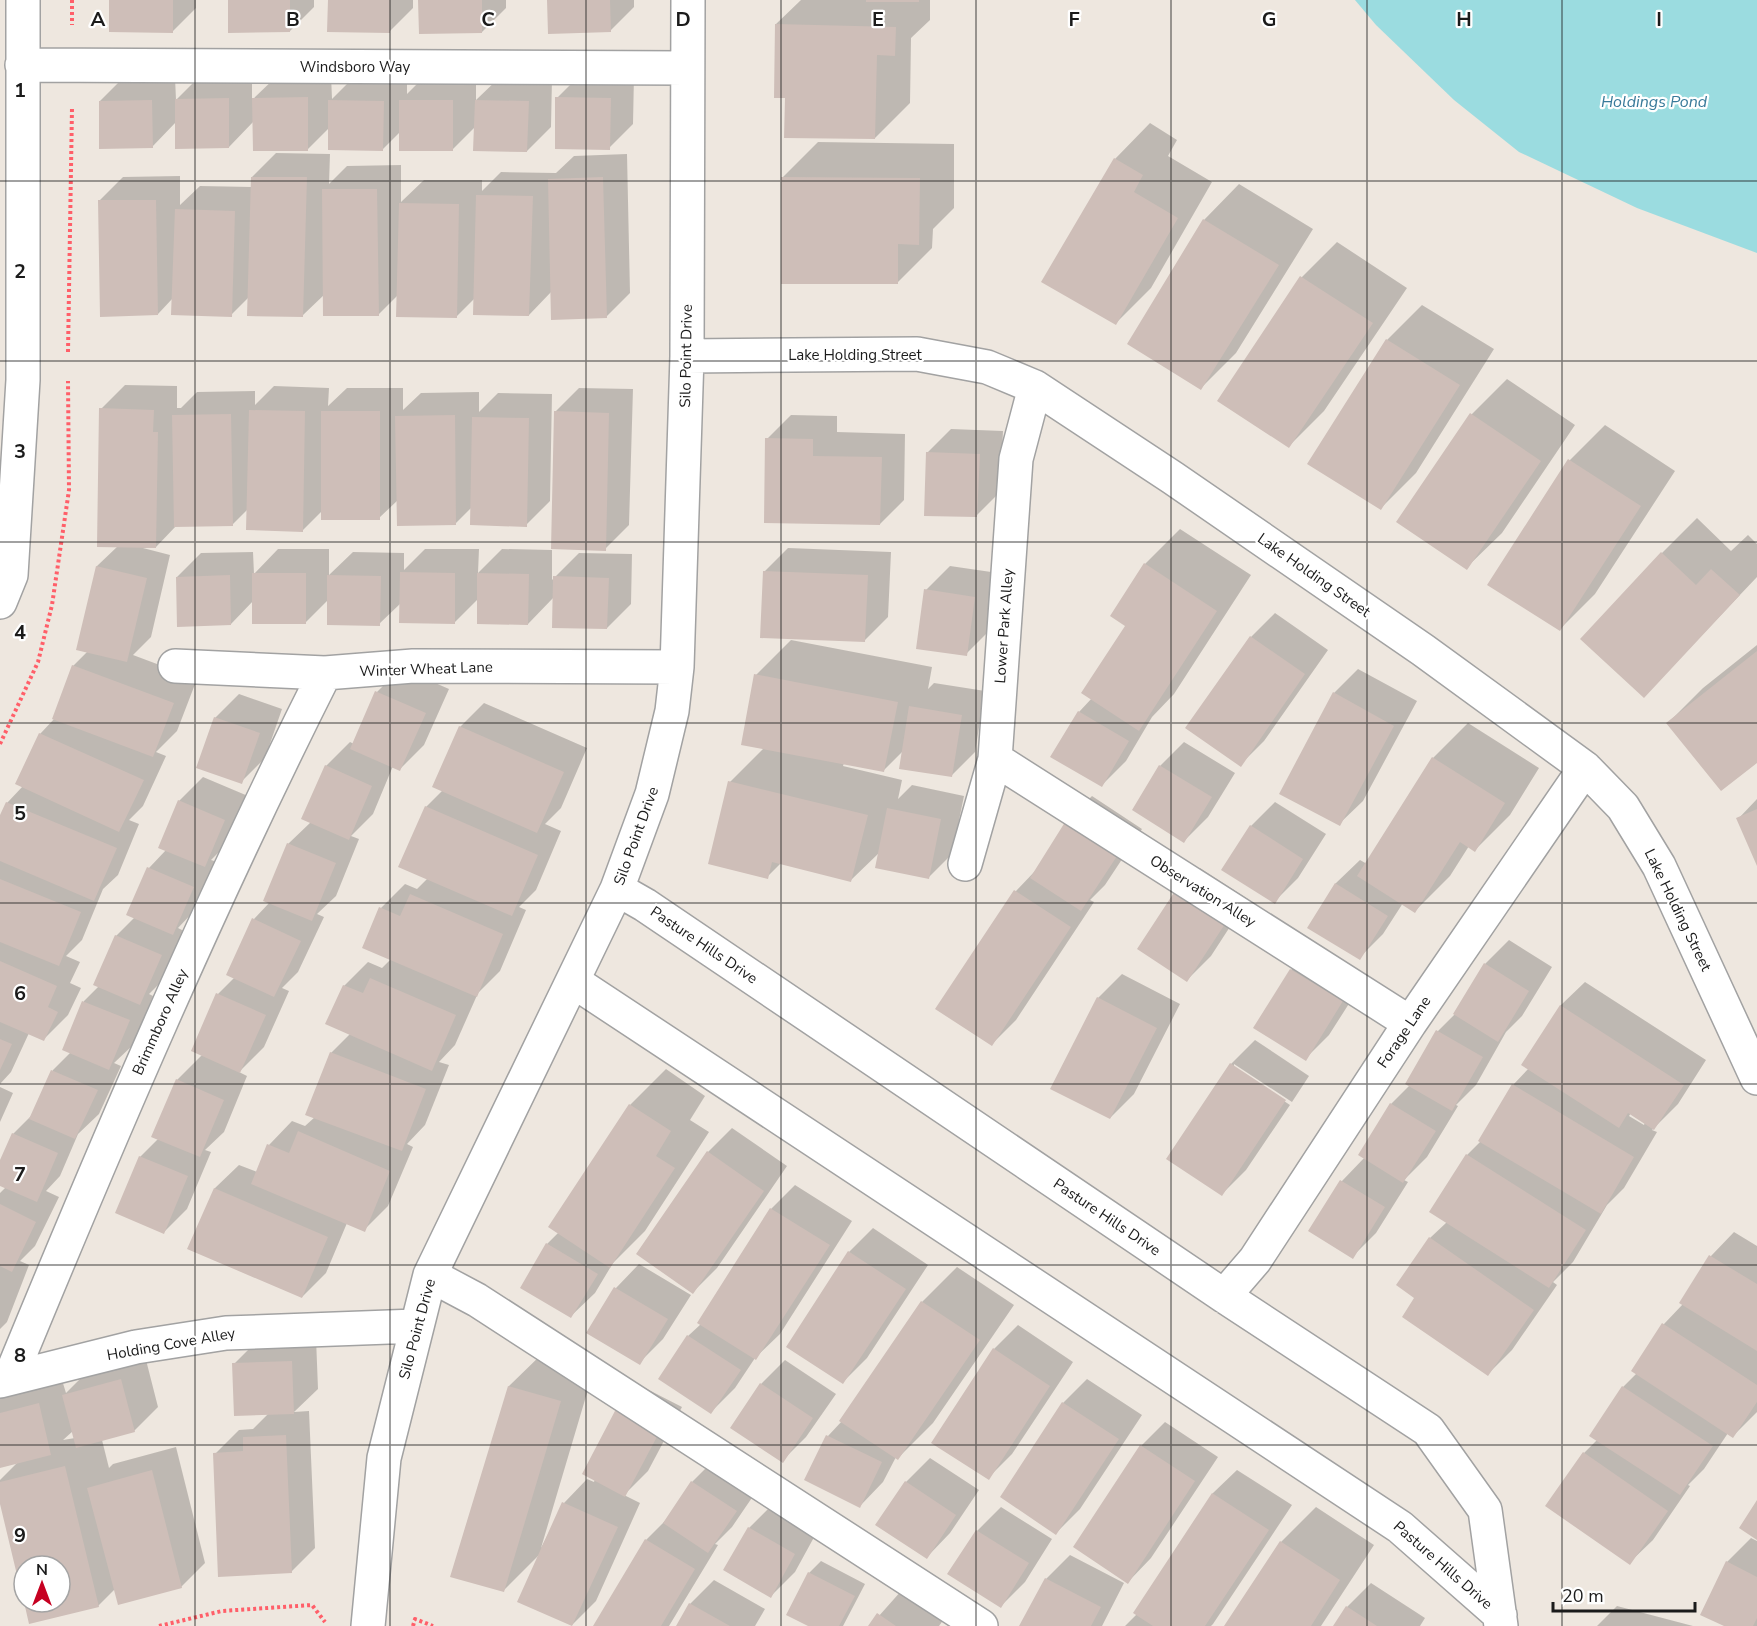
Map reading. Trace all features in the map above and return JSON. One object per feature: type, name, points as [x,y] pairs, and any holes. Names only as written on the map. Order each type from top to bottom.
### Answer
[{"type":"street","points":[[0,602],[11,575],[11,380],[23,0]]},
{"type":"street","name":"Silo Point Drive","points":[[368,1626],[384,1458],[430,1275],[617,889],[652,794],[672,711],[677,667],[687,356],[688,0]]},
{"type":"street","name":"Windsboro Way","points":[[22,65],[687,68]]},
{"type":"street","name":"Lake Holding Street","points":[[687,356],[916,354],[987,367],[1035,387],[1423,650],[1585,768],[1623,807],[1659,866],[1757,1078]]},
{"type":"street","name":"Lower Park Alley","points":[[966,864],[995,759],[1016,459],[1035,387]]},
{"type":"street","name":"Winter Wheat Lane","points":[[174,666],[325,673],[413,666],[677,667]]},
{"type":"street","name":"Brimmboro Alley","points":[[5,1380],[125,1101],[254,813],[325,673]]},
{"type":"street","name":"Observation Alley","points":[[995,759],[1410,1023]]},
{"type":"street","name":"Forage Lane","points":[[1224,1296],[1255,1260],[1410,1023],[1585,768]]},
{"type":"street","name":"Pasture Hills Drive","points":[[617,889],[645,905],[1224,1296],[1428,1430],[1485,1510],[1501,1621]]},
{"type":"street","name":"Pasture Hills Drive","points":[[573,981],[1400,1527],[1501,1621]]},
{"type":"street","points":[[430,1275],[477,1300],[981,1626]]},
{"type":"street","name":"Holding Cove Alley","points":[[5,1380],[136,1347],[226,1332],[416,1326]]},
{"type":"path","points":[[159,1626],[222,1611],[312,1605],[325,1623]]},
{"type":"path","points":[[413,1626],[415,1619],[433,1626]]},
{"type":"water","name":"Holdings Pond","points":[[1355,0],[1757,0],[1757,253],[1637,208],[1519,152],[1454,100],[1376,25]]},
{"type":"building","points":[[109,0],[173,0],[173,33],[109,32]]},
{"type":"building","points":[[228,0],[290,0],[290,32],[228,33]]},
{"type":"building","points":[[328,0],[390,0],[390,33],[327,32]]},
{"type":"building","points":[[418,0],[482,0],[482,33],[419,34]]},
{"type":"building","points":[[547,0],[610,0],[611,32],[548,34]]},
{"type":"building","points":[[866,0],[919,0],[919,2],[866,2]]},
{"type":"building","points":[[775,24],[896,27],[895,56],[877,55],[875,139],[784,138],[785,98],[774,98]]},
{"type":"building","points":[[308,97],[308,151],[253,151],[252,98]]},
{"type":"building","points":[[555,97],[611,98],[610,150],[555,149]]},
{"type":"building","points":[[229,98],[229,148],[175,149],[175,99]]},
{"type":"building","points":[[152,100],[153,148],[99,149],[99,101]]},
{"type":"building","points":[[328,100],[384,101],[383,151],[328,150]]},
{"type":"building","points":[[399,100],[453,100],[453,151],[399,151]]},
{"type":"building","points":[[475,100],[529,101],[527,152],[473,151]]},
{"type":"building","points":[[1114,158],[1143,175],[1134,192],[1178,218],[1116,325],[1041,282]]},
{"type":"building","points":[[251,177],[307,177],[303,317],[247,316]]},
{"type":"building","points":[[603,177],[607,318],[551,320],[548,179]]},
{"type":"building","points":[[781,177],[920,178],[919,245],[898,244],[898,284],[781,284]]},
{"type":"building","points":[[322,189],[377,189],[379,316],[323,316]]},
{"type":"building","points":[[476,195],[533,196],[529,316],[473,315]]},
{"type":"building","points":[[98,200],[156,200],[158,315],[100,317]]},
{"type":"building","points":[[399,203],[459,204],[457,318],[396,317]]},
{"type":"building","points":[[175,209],[235,211],[232,317],[171,315]]},
{"type":"building","points":[[1203,219],[1279,265],[1201,390],[1127,344]]},
{"type":"building","points":[[1300,276],[1373,323],[1289,448],[1217,401]]},
{"type":"building","points":[[1386,339],[1460,385],[1381,510],[1307,464]]},
{"type":"building","points":[[99,408],[154,410],[153,432],[158,432],[156,548],[97,547]]},
{"type":"building","points":[[249,410],[305,411],[303,532],[246,530]]},
{"type":"building","points":[[321,411],[380,411],[380,520],[321,520]]},
{"type":"building","points":[[554,411],[609,413],[606,551],[551,549]]},
{"type":"building","points":[[1470,413],[1541,461],[1467,570],[1396,522]]},
{"type":"building","points":[[231,414],[233,526],[174,527],[172,415]]},
{"type":"building","points":[[455,415],[456,525],[397,526],[395,416]]},
{"type":"building","points":[[472,417],[529,418],[527,527],[470,525]]},
{"type":"building","points":[[765,438],[813,439],[813,456],[882,457],[880,525],[764,523]]},
{"type":"building","points":[[926,452],[980,454],[977,517],[924,516]]},
{"type":"building","points":[[1568,459],[1641,506],[1560,631],[1487,585]]},
{"type":"building","points":[[1661,552],[1696,585],[1711,569],[1740,595],[1644,698],[1580,639]]},
{"type":"building","points":[[1144,563],[1217,611],[1139,731],[1081,693],[1125,626],[1110,616]]},
{"type":"building","points":[[96,566],[147,578],[127,662],[76,650]]},
{"type":"building","points":[[763,571],[868,575],[865,642],[760,638]]},
{"type":"building","points":[[400,572],[455,573],[455,624],[399,623]]},
{"type":"building","points":[[252,573],[306,573],[306,624],[252,624]]},
{"type":"building","points":[[477,573],[529,574],[528,625],[477,624]]},
{"type":"building","points":[[230,575],[231,625],[177,627],[176,577]]},
{"type":"building","points":[[327,575],[381,576],[380,626],[327,625]]},
{"type":"building","points":[[553,576],[609,578],[607,629],[552,628]]},
{"type":"building","points":[[924,589],[975,597],[967,656],[916,649]]},
{"type":"building","points":[[1250,636],[1305,674],[1241,767],[1185,728]]},
{"type":"building","points":[[1757,651],[1757,763],[1721,791],[1666,723]]},
{"type":"building","points":[[72,665],[174,703],[153,757],[52,719]]},
{"type":"building","points":[[754,674],[898,702],[884,772],[741,745]]},
{"type":"building","points":[[375,691],[426,713],[400,771],[350,749]]},
{"type":"building","points":[[1333,692],[1394,726],[1340,826],[1279,794]]},
{"type":"building","points":[[909,706],[962,715],[952,777],[899,769]]},
{"type":"building","points":[[1078,711],[1129,741],[1102,787],[1050,757]]},
{"type":"building","points":[[214,717],[260,733],[242,784],[196,768]]},
{"type":"building","points":[[459,726],[564,772],[537,833],[432,787]]},
{"type":"building","points":[[39,733],[144,780],[119,832],[15,784]]},
{"type":"building","points":[[1432,757],[1505,803],[1475,852],[1460,842],[1415,913],[1357,876]]},
{"type":"building","points":[[325,765],[372,786],[349,840],[301,819]]},
{"type":"building","points":[[1159,765],[1212,797],[1184,843],[1132,810]]},
{"type":"building","points":[[728,781],[868,815],[851,882],[772,862],[768,879],[708,864]]},
{"type":"building","points":[[178,800],[225,820],[205,867],[158,848]]},
{"type":"building","points":[[6,802],[117,848],[94,901],[0,861],[0,815]]},
{"type":"building","points":[[425,806],[538,855],[512,916],[398,867]]},
{"type":"building","points":[[887,808],[941,819],[929,879],[875,868]]},
{"type":"building","points":[[1757,809],[1757,866],[1736,818]]},
{"type":"building","points":[[1067,819],[1119,853],[1081,911],[1030,878]]},
{"type":"building","points":[[1250,825],[1303,859],[1275,904],[1221,870]]},
{"type":"building","points":[[287,843],[336,863],[312,921],[263,901]]},
{"type":"building","points":[[147,867],[194,887],[173,935],[126,915]]},
{"type":"building","points":[[0,879],[81,912],[59,966],[0,942]]},
{"type":"building","points":[[1335,883],[1388,916],[1360,960],[1307,928]]},
{"type":"building","points":[[1014,890],[1071,927],[992,1046],[935,1009]]},
{"type":"building","points":[[1175,891],[1225,924],[1187,982],[1137,949]]},
{"type":"building","points":[[410,894],[503,934],[477,997],[362,948],[379,907],[400,916]]},
{"type":"building","points":[[252,918],[301,941],[274,997],[226,975]]},
{"type":"building","points":[[115,935],[162,955],[140,1005],[93,985]]},
{"type":"building","points":[[0,961],[57,986],[48,1007],[58,1012],[44,1041],[0,1022]]},
{"type":"building","points":[[1484,963],[1529,991],[1498,1042],[1453,1014]]},
{"type":"building","points":[[1290,969],[1343,1001],[1306,1061],[1253,1028]]},
{"type":"building","points":[[370,978],[456,1015],[432,1071],[325,1024],[343,985],[363,993]]},
{"type":"building","points":[[216,993],[266,1015],[240,1073],[191,1051]]},
{"type":"building","points":[[1097,997],[1157,1028],[1110,1119],[1050,1089]]},
{"type":"building","points":[[82,1001],[130,1020],[109,1070],[62,1050]]},
{"type":"building","points":[[1560,1005],[1684,1085],[1654,1130],[1628,1113],[1619,1128],[1521,1065]]},
{"type":"building","points":[[1436,1030],[1483,1057],[1452,1111],[1405,1084]]},
{"type":"building","points":[[0,1039],[12,1044],[0,1070]]},
{"type":"building","points":[[330,1052],[426,1089],[402,1151],[305,1115]]},
{"type":"building","points":[[1230,1063],[1286,1100],[1222,1196],[1166,1159]]},
{"type":"building","points":[[51,1070],[98,1090],[75,1139],[29,1119]]},
{"type":"building","points":[[176,1079],[224,1100],[200,1157],[151,1137]]},
{"type":"building","points":[[1512,1084],[1634,1157],[1601,1214],[1478,1141]]},
{"type":"building","points":[[1390,1103],[1436,1131],[1403,1183],[1358,1155]]},
{"type":"building","points":[[629,1104],[671,1131],[656,1156],[675,1168],[610,1268],[548,1227]]},
{"type":"building","points":[[298,1131],[390,1171],[365,1232],[251,1184],[267,1144],[289,1153]]},
{"type":"building","points":[[12,1133],[58,1153],[37,1202],[0,1186],[0,1160]]},
{"type":"building","points":[[707,1151],[764,1191],[693,1294],[636,1254]]},
{"type":"building","points":[[1466,1154],[1586,1230],[1549,1288],[1429,1212]]},
{"type":"building","points":[[139,1156],[188,1176],[164,1234],[115,1213]]},
{"type":"building","points":[[1340,1180],[1385,1207],[1353,1259],[1308,1231]]},
{"type":"building","points":[[214,1188],[328,1237],[302,1298],[187,1249]]},
{"type":"building","points":[[0,1204],[36,1222],[12,1272],[0,1266]]},
{"type":"building","points":[[770,1208],[830,1245],[756,1360],[697,1323]]},
{"type":"building","points":[[1429,1237],[1534,1310],[1488,1376],[1402,1317],[1414,1298],[1396,1285]]},
{"type":"building","points":[[546,1243],[598,1274],[571,1318],[520,1288]]},
{"type":"building","points":[[848,1251],[906,1289],[843,1384],[786,1347]]},
{"type":"building","points":[[1709,1255],[1757,1284],[1757,1351],[1679,1303]]},
{"type":"building","points":[[614,1287],[668,1319],[640,1365],[586,1333]]},
{"type":"building","points":[[921,1301],[980,1340],[898,1460],[839,1421]]},
{"type":"building","points":[[1662,1323],[1757,1385],[1757,1402],[1733,1438],[1631,1371]]},
{"type":"building","points":[[687,1335],[741,1370],[711,1414],[658,1379]]},
{"type":"building","points":[[993,1348],[1050,1386],[989,1480],[931,1443]]},
{"type":"building","points":[[292,1361],[294,1414],[234,1416],[232,1363]]},
{"type":"building","points":[[121,1379],[135,1432],[76,1448],[62,1395]]},
{"type":"building","points":[[760,1383],[813,1418],[783,1463],[730,1428]]},
{"type":"building","points":[[508,1386],[561,1401],[504,1592],[450,1577]]},
{"type":"building","points":[[1622,1386],[1713,1446],[1680,1495],[1589,1436]]},
{"type":"building","points":[[1062,1402],[1119,1439],[1056,1535],[1000,1497]]},
{"type":"building","points":[[39,1403],[51,1455],[0,1468],[0,1413]]},
{"type":"building","points":[[616,1409],[660,1431],[625,1497],[582,1474]]},
{"type":"building","points":[[286,1435],[292,1573],[218,1577],[213,1453],[243,1451],[243,1437]]},
{"type":"building","points":[[826,1435],[882,1462],[860,1508],[804,1480]]},
{"type":"building","points":[[1140,1445],[1195,1481],[1128,1584],[1073,1547]]},
{"type":"building","points":[[1583,1452],[1668,1511],[1630,1565],[1545,1506]]},
{"type":"building","points":[[65,1466],[99,1607],[72,1614],[72,1554],[12,1554],[0,1504],[0,1482]]},
{"type":"building","points":[[152,1470],[182,1588],[118,1605],[87,1488]]},
{"type":"building","points":[[691,1481],[737,1511],[708,1553],[663,1523]]},
{"type":"building","points":[[905,1481],[956,1515],[927,1559],[875,1525]]},
{"type":"building","points":[[1212,1493],[1269,1530],[1205,1626],[1153,1626],[1133,1613]]},
{"type":"building","points":[[1757,1500],[1757,1540],[1739,1528]]},
{"type":"building","points":[[562,1502],[618,1527],[572,1626],[517,1602]]},
{"type":"building","points":[[748,1527],[795,1554],[771,1598],[723,1570]]},
{"type":"building","points":[[976,1530],[1029,1563],[1001,1608],[947,1574]]},
{"type":"building","points":[[645,1539],[695,1569],[661,1626],[593,1626]]},
{"type":"building","points":[[1280,1541],[1340,1580],[1311,1626],[1224,1626]]},
{"type":"building","points":[[1726,1561],[1757,1577],[1757,1618],[1753,1626],[1724,1626],[1700,1615]]},
{"type":"building","points":[[808,1572],[855,1596],[839,1626],[808,1626],[786,1615]]},
{"type":"building","points":[[1045,1578],[1101,1607],[1091,1626],[1019,1626]]},
{"type":"building","points":[[689,1603],[730,1626],[676,1626]]},
{"type":"building","points":[[1346,1606],[1377,1626],[1333,1626]]},
{"type":"building","points":[[877,1613],[896,1626],[868,1626]]},
{"type":"building","points":[[27,1614],[70,1614],[29,1624]]}]
